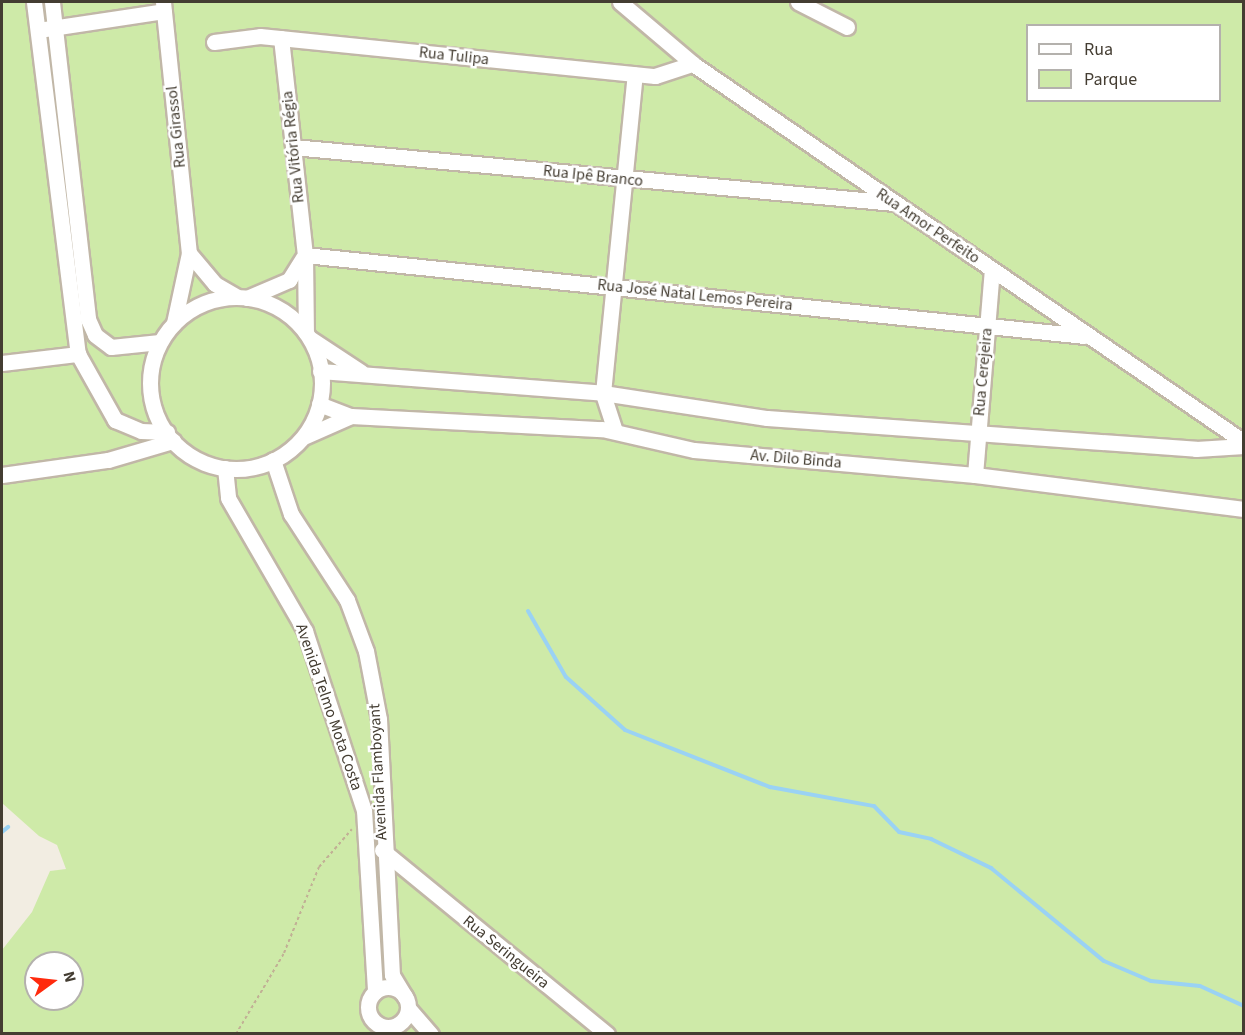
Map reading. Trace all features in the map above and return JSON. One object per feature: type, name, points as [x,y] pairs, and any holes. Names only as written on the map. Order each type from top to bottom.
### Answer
[{"type":"street","points":[[34,2],[78,354],[116,420],[141,430],[170,436]]},
{"type":"street","points":[[52,2],[88,319],[94,335],[111,347],[160,342]]},
{"type":"street","name":"Rua Amor Perfeito","points":[[620,2],[693,64],[1244,444]]},
{"type":"street","points":[[798,2],[847,27]]},
{"type":"street","points":[[38,30],[163,6]]},
{"type":"street","name":"Rua Girassol","points":[[163,6],[189,253],[174,323]]},
{"type":"street","name":"Rua Tulipa","points":[[214,42],[241,35],[281,38],[635,75],[670,76],[693,64]]},
{"type":"street","name":"Rua Vitória Régia","points":[[281,38],[305,255],[307,335]]},
{"type":"street","points":[[615,431],[603,393],[627,179],[635,75]]},
{"type":"street","name":"Rua Ipê Branco","points":[[293,147],[894,203]]},
{"type":"street","points":[[189,253],[215,284],[243,297],[276,307],[307,335],[361,372]]},
{"type":"street","points":[[305,255],[289,280],[243,297],[204,303],[174,323],[160,342],[150,390],[170,436],[196,459],[225,468],[273,460],[298,442],[351,416]]},
{"type":"street","name":"Rua José Natal Lemos Pereira","points":[[305,255],[1085,336]]},
{"type":"street","name":"Rua Cerejeira","points":[[975,475],[992,270]]},
{"type":"street","points":[[298,442],[319,405],[320,371],[307,335]]},
{"type":"street","points":[[2,363],[78,354]]},
{"type":"street","points":[[320,371],[361,372],[603,393],[767,418],[1196,448],[1244,444]]},
{"type":"street","points":[[319,405],[351,416]]},
{"type":"street","name":"Av. Dilo Binda","points":[[351,416],[615,431],[694,450],[975,475],[1243,509]]},
{"type":"street","points":[[2,475],[108,460],[170,436]]},
{"type":"street","name":"Avenida Flamboyant","points":[[273,460],[291,514],[347,600],[366,651],[379,719],[382,850],[377,876],[375,992]]},
{"type":"street","name":"Avenida Telmo Mota Costa","points":[[225,468],[228,498],[305,631],[364,817]]},
{"type":"street","name":"Avenida Flamboyant","points":[[364,817],[377,876],[393,975],[406,1002],[431,1034]]},
{"type":"street","name":"Rua Seringueira","points":[[382,850],[607,1034]]},
{"type":"street","points":[[377,876],[405,870]]},
{"type":"street","points":[[371,1018],[379,1026],[400,1029],[406,1002],[391,987],[375,992],[368,1007],[371,1018],[377,1034]]},
{"type":"path","points":[[236,1034],[284,953],[319,867],[364,817]]},
{"type":"green space","points":[[2,2],[1243,2],[1243,1033],[2,1034],[2,950],[32,912],[50,871],[66,869],[57,845],[39,836],[2,803]]},
{"type":"waterway","points":[[528,611],[566,677],[625,730],[770,787],[874,806],[899,832],[931,839],[991,868],[1104,961],[1151,981],[1200,986],[1244,1006]]},
{"type":"waterway","points":[[2,832],[8,827]]}]
